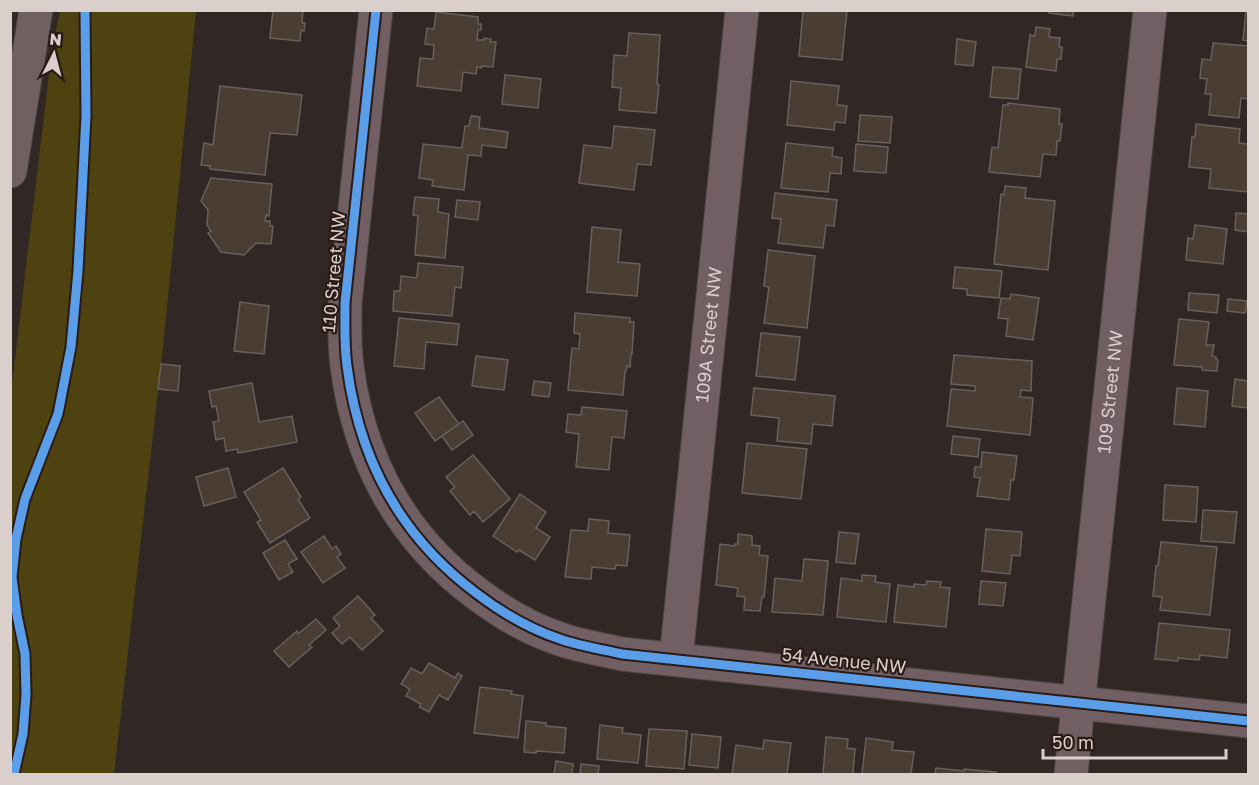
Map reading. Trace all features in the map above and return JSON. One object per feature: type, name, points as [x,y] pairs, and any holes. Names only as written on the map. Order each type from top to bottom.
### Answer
[{"type":"main road","points":[[10,171],[36,10]]},
{"type":"street","name":"110 Street NW","points":[[376,10],[345,303],[346,364],[360,432],[374,468],[395,506],[421,542],[455,577]]},
{"type":"street","name":"109A Street NW","points":[[676,659],[742,10]]},
{"type":"street","name":"109 Street NW","points":[[1071,774],[1150,10]]},
{"type":"street","name":"54 Avenue NW","points":[[455,577],[517,620],[559,639],[622,654],[1248,721]]},
{"type":"shaded area","points":[[60,11],[196,11],[163,348],[114,774],[11,774],[11,393],[52,49]]},
{"type":"building","points":[[273,10],[303,10],[302,23],[305,23],[304,31],[301,30],[300,41],[270,38]]},
{"type":"building","points":[[803,10],[847,10],[842,60],[799,56]]},
{"type":"building","points":[[1040,10],[1074,10],[1073,16]]},
{"type":"building","points":[[1246,10],[1248,10],[1248,41],[1243,40]]},
{"type":"building","points":[[436,12],[478,17],[481,30],[478,30],[477,40],[484,40],[484,38],[491,39],[490,42],[496,42],[493,67],[477,67],[476,74],[463,72],[461,91],[417,86],[420,58],[433,59],[434,45],[425,44],[427,28],[434,29]]},
{"type":"building","points":[[1036,27],[1050,29],[1049,37],[1060,38],[1061,59],[1057,59],[1056,71],[1026,67],[1030,35],[1035,36]]},
{"type":"building","points":[[629,33],[660,35],[656,113],[619,110],[621,88],[612,87],[614,55],[627,56]]},
{"type":"building","points":[[957,39],[976,42],[973,66],[955,64]]},
{"type":"building","points":[[1213,43],[1248,46],[1248,99],[1241,98],[1239,118],[1209,115],[1211,94],[1205,94],[1207,79],[1200,78],[1202,59],[1211,60]]},
{"type":"building","points":[[993,67],[1021,69],[1018,99],[990,97]]},
{"type":"building","points":[[505,75],[541,79],[538,108],[502,104]]},
{"type":"building","points":[[791,81],[839,86],[837,105],[847,106],[845,123],[835,122],[834,130],[787,125]]},
{"type":"building","points":[[220,86],[302,95],[297,135],[270,133],[265,175],[210,169],[210,166],[201,165],[204,143],[213,145]]},
{"type":"building","points":[[1008,103],[1060,109],[1059,124],[1062,124],[1056,155],[1043,154],[1040,177],[989,172],[992,147],[998,148],[1003,105],[1008,105]]},
{"type":"building","points":[[860,115],[892,117],[890,143],[858,141]]},
{"type":"building","points":[[471,116],[480,117],[479,128],[508,132],[506,148],[482,145],[481,156],[468,155],[464,190],[432,186],[433,180],[419,178],[423,144],[462,148],[465,126],[469,126]]},
{"type":"building","points":[[1196,124],[1240,129],[1239,143],[1248,144],[1248,192],[1209,188],[1211,169],[1189,167],[1192,137],[1195,137]]},
{"type":"building","points":[[614,126],[655,130],[651,165],[637,164],[634,190],[579,183],[584,145],[612,148]]},
{"type":"building","points":[[786,143],[833,148],[832,156],[842,158],[841,174],[830,173],[828,192],[781,188]]},
{"type":"building","points":[[856,144],[888,147],[886,173],[854,171]]},
{"type":"building","points":[[211,178],[272,184],[269,216],[266,215],[265,221],[270,221],[270,226],[273,226],[271,244],[256,243],[244,255],[221,252],[208,233],[211,231],[207,225],[208,210],[201,201]]},
{"type":"building","points":[[1005,186],[1026,188],[1025,198],[1055,201],[1048,270],[994,264],[1001,194],[1004,195]]},
{"type":"building","points":[[775,193],[837,200],[834,226],[826,225],[823,248],[778,243],[781,219],[772,218]]},
{"type":"building","points":[[415,197],[439,199],[438,212],[449,214],[445,258],[415,255],[418,216],[413,215]]},
{"type":"building","points":[[457,200],[480,202],[478,220],[455,217]]},
{"type":"building","points":[[1236,213],[1248,214],[1248,232],[1235,230]]},
{"type":"building","points":[[1195,225],[1227,229],[1223,264],[1186,260],[1188,238],[1193,239]]},
{"type":"building","points":[[592,227],[621,230],[618,262],[640,264],[637,296],[587,292]]},
{"type":"building","points":[[768,250],[815,256],[807,328],[764,323],[769,287],[764,286]]},
{"type":"building","points":[[418,263],[463,267],[461,288],[455,287],[452,316],[393,311],[394,291],[400,291],[401,276],[417,278]]},
{"type":"building","points":[[955,267],[1002,271],[999,298],[967,295],[967,289],[953,288]]},
{"type":"building","points":[[1189,293],[1219,295],[1217,313],[1188,310]]},
{"type":"building","points":[[1011,294],[1039,298],[1033,340],[1006,336],[1008,319],[998,318],[1001,298],[1010,299]]},
{"type":"building","points":[[1228,299],[1247,301],[1245,313],[1227,311]]},
{"type":"building","points":[[240,302],[269,306],[264,354],[234,351]]},
{"type":"building","points":[[575,313],[630,318],[630,322],[634,322],[632,354],[630,367],[627,366],[625,371],[623,395],[568,390],[572,348],[579,349],[580,334],[574,333]]},
{"type":"building","points":[[399,318],[459,324],[457,345],[426,342],[424,369],[394,366]]},
{"type":"building","points":[[1179,319],[1209,322],[1206,345],[1214,345],[1212,356],[1218,360],[1217,371],[1202,370],[1202,367],[1174,365]]},
{"type":"building","points":[[761,333],[800,337],[795,380],[756,376]]},
{"type":"building","points":[[954,355],[1032,361],[1031,391],[1021,390],[1020,397],[1033,398],[1030,435],[947,426],[951,389],[975,391],[975,386],[951,384]]},
{"type":"building","points":[[476,356],[508,360],[504,390],[472,386]]},
{"type":"building","points":[[161,364],[180,366],[178,391],[158,389]]},
{"type":"building","points":[[1235,379],[1248,381],[1248,408],[1232,406]]},
{"type":"building","points":[[534,381],[551,383],[549,397],[532,395]]},
{"type":"building","points":[[252,383],[259,422],[292,416],[297,442],[238,453],[237,449],[226,451],[224,438],[216,440],[213,422],[219,421],[216,406],[212,407],[209,391]]},
{"type":"building","points":[[754,388],[835,396],[832,426],[813,424],[811,444],[777,441],[779,418],[751,415]]},
{"type":"building","points":[[1177,388],[1208,391],[1205,427],[1174,424]]},
{"type":"building","points":[[439,397],[459,424],[435,441],[415,413]]},
{"type":"building","points":[[582,407],[627,411],[624,438],[612,437],[609,470],[576,467],[579,434],[566,432],[568,414],[581,415]]},
{"type":"building","points":[[463,421],[473,435],[452,450],[442,436]]},
{"type":"building","points":[[953,436],[980,439],[978,457],[951,454]]},
{"type":"building","points":[[747,443],[807,449],[801,499],[742,493]]},
{"type":"building","points":[[982,452],[1017,456],[1009,500],[977,496],[980,478],[974,477],[975,467],[981,467]]},
{"type":"building","points":[[473,455],[510,499],[483,522],[474,511],[470,515],[450,491],[455,487],[446,477]]},
{"type":"building","points":[[228,468],[236,497],[204,506],[196,477]]},
{"type":"building","points":[[283,468],[301,497],[298,499],[310,518],[270,543],[257,522],[261,520],[244,492]]},
{"type":"building","points":[[1165,485],[1198,487],[1196,522],[1163,520]]},
{"type":"building","points":[[520,494],[546,512],[536,528],[550,537],[535,560],[519,550],[517,552],[493,536]]},
{"type":"building","points":[[1203,510],[1237,512],[1234,543],[1201,541]]},
{"type":"building","points":[[589,519],[609,521],[608,533],[630,535],[627,566],[616,565],[615,569],[592,567],[591,579],[565,577],[571,530],[588,531]]},
{"type":"building","points":[[986,529],[1022,532],[1020,556],[1012,555],[1010,574],[982,571]]},
{"type":"building","points":[[839,532],[859,534],[855,564],[836,562]]},
{"type":"building","points":[[738,534],[752,536],[752,545],[760,546],[759,555],[768,556],[764,597],[762,597],[760,611],[744,610],[745,597],[737,596],[738,588],[716,585],[720,544],[734,546],[738,544]]},
{"type":"building","points":[[324,536],[332,549],[336,546],[341,554],[337,557],[345,568],[323,583],[301,552]]},
{"type":"building","points":[[285,540],[297,559],[288,564],[293,572],[279,580],[263,553]]},
{"type":"building","points":[[1161,542],[1217,547],[1210,615],[1160,610],[1162,597],[1153,596]]},
{"type":"building","points":[[804,559],[828,561],[823,615],[772,612],[775,578],[802,581]]},
{"type":"building","points":[[862,575],[876,576],[875,582],[890,584],[886,622],[837,617],[841,578],[862,581]]},
{"type":"building","points":[[927,581],[941,582],[940,587],[950,588],[946,627],[894,622],[898,585],[914,587],[914,584],[926,585]]},
{"type":"building","points":[[981,581],[1006,583],[1003,606],[979,604]]},
{"type":"building","points":[[358,596],[375,615],[371,618],[383,631],[362,650],[350,637],[342,644],[332,633],[340,626],[333,618]]},
{"type":"building","points":[[316,619],[326,630],[309,645],[312,647],[289,667],[274,651],[297,631],[298,634]]},
{"type":"building","points":[[1159,623],[1230,630],[1227,658],[1200,655],[1199,660],[1155,659]]},
{"type":"building","points":[[429,663],[455,678],[458,673],[462,676],[448,700],[439,695],[429,712],[419,707],[421,704],[406,696],[410,689],[401,684],[411,668],[422,674]]},
{"type":"building","points":[[480,687],[512,691],[511,694],[523,696],[518,738],[474,733]]},
{"type":"building","points":[[526,721],[566,728],[564,753],[524,752]]},
{"type":"building","points":[[600,725],[623,728],[622,733],[641,735],[638,763],[597,759]]},
{"type":"building","points":[[649,729],[687,731],[684,769],[646,766]]},
{"type":"building","points":[[692,734],[721,737],[718,768],[689,765]]},
{"type":"building","points":[[826,737],[848,739],[847,748],[855,749],[853,774],[823,774]]},
{"type":"building","points":[[866,738],[893,742],[892,750],[914,752],[911,774],[862,774]]},
{"type":"building","points":[[764,740],[791,743],[787,774],[732,774],[736,745],[763,749]]},
{"type":"building","points":[[556,761],[573,764],[572,774],[554,774]]},
{"type":"building","points":[[581,764],[599,766],[598,774],[580,774]]},
{"type":"building","points":[[936,768],[996,772],[996,774],[935,774]]},
{"type":"cycle path","points":[[14,774],[23,734],[26,695],[25,654],[12,577],[16,539],[25,499],[58,414],[71,347],[78,271],[86,116],[85,10]]},
{"type":"cycle path","points":[[376,10],[345,303],[347,366],[353,400],[373,464],[405,521],[449,571],[476,593],[526,625],[575,644],[622,654],[1248,721]]}]
